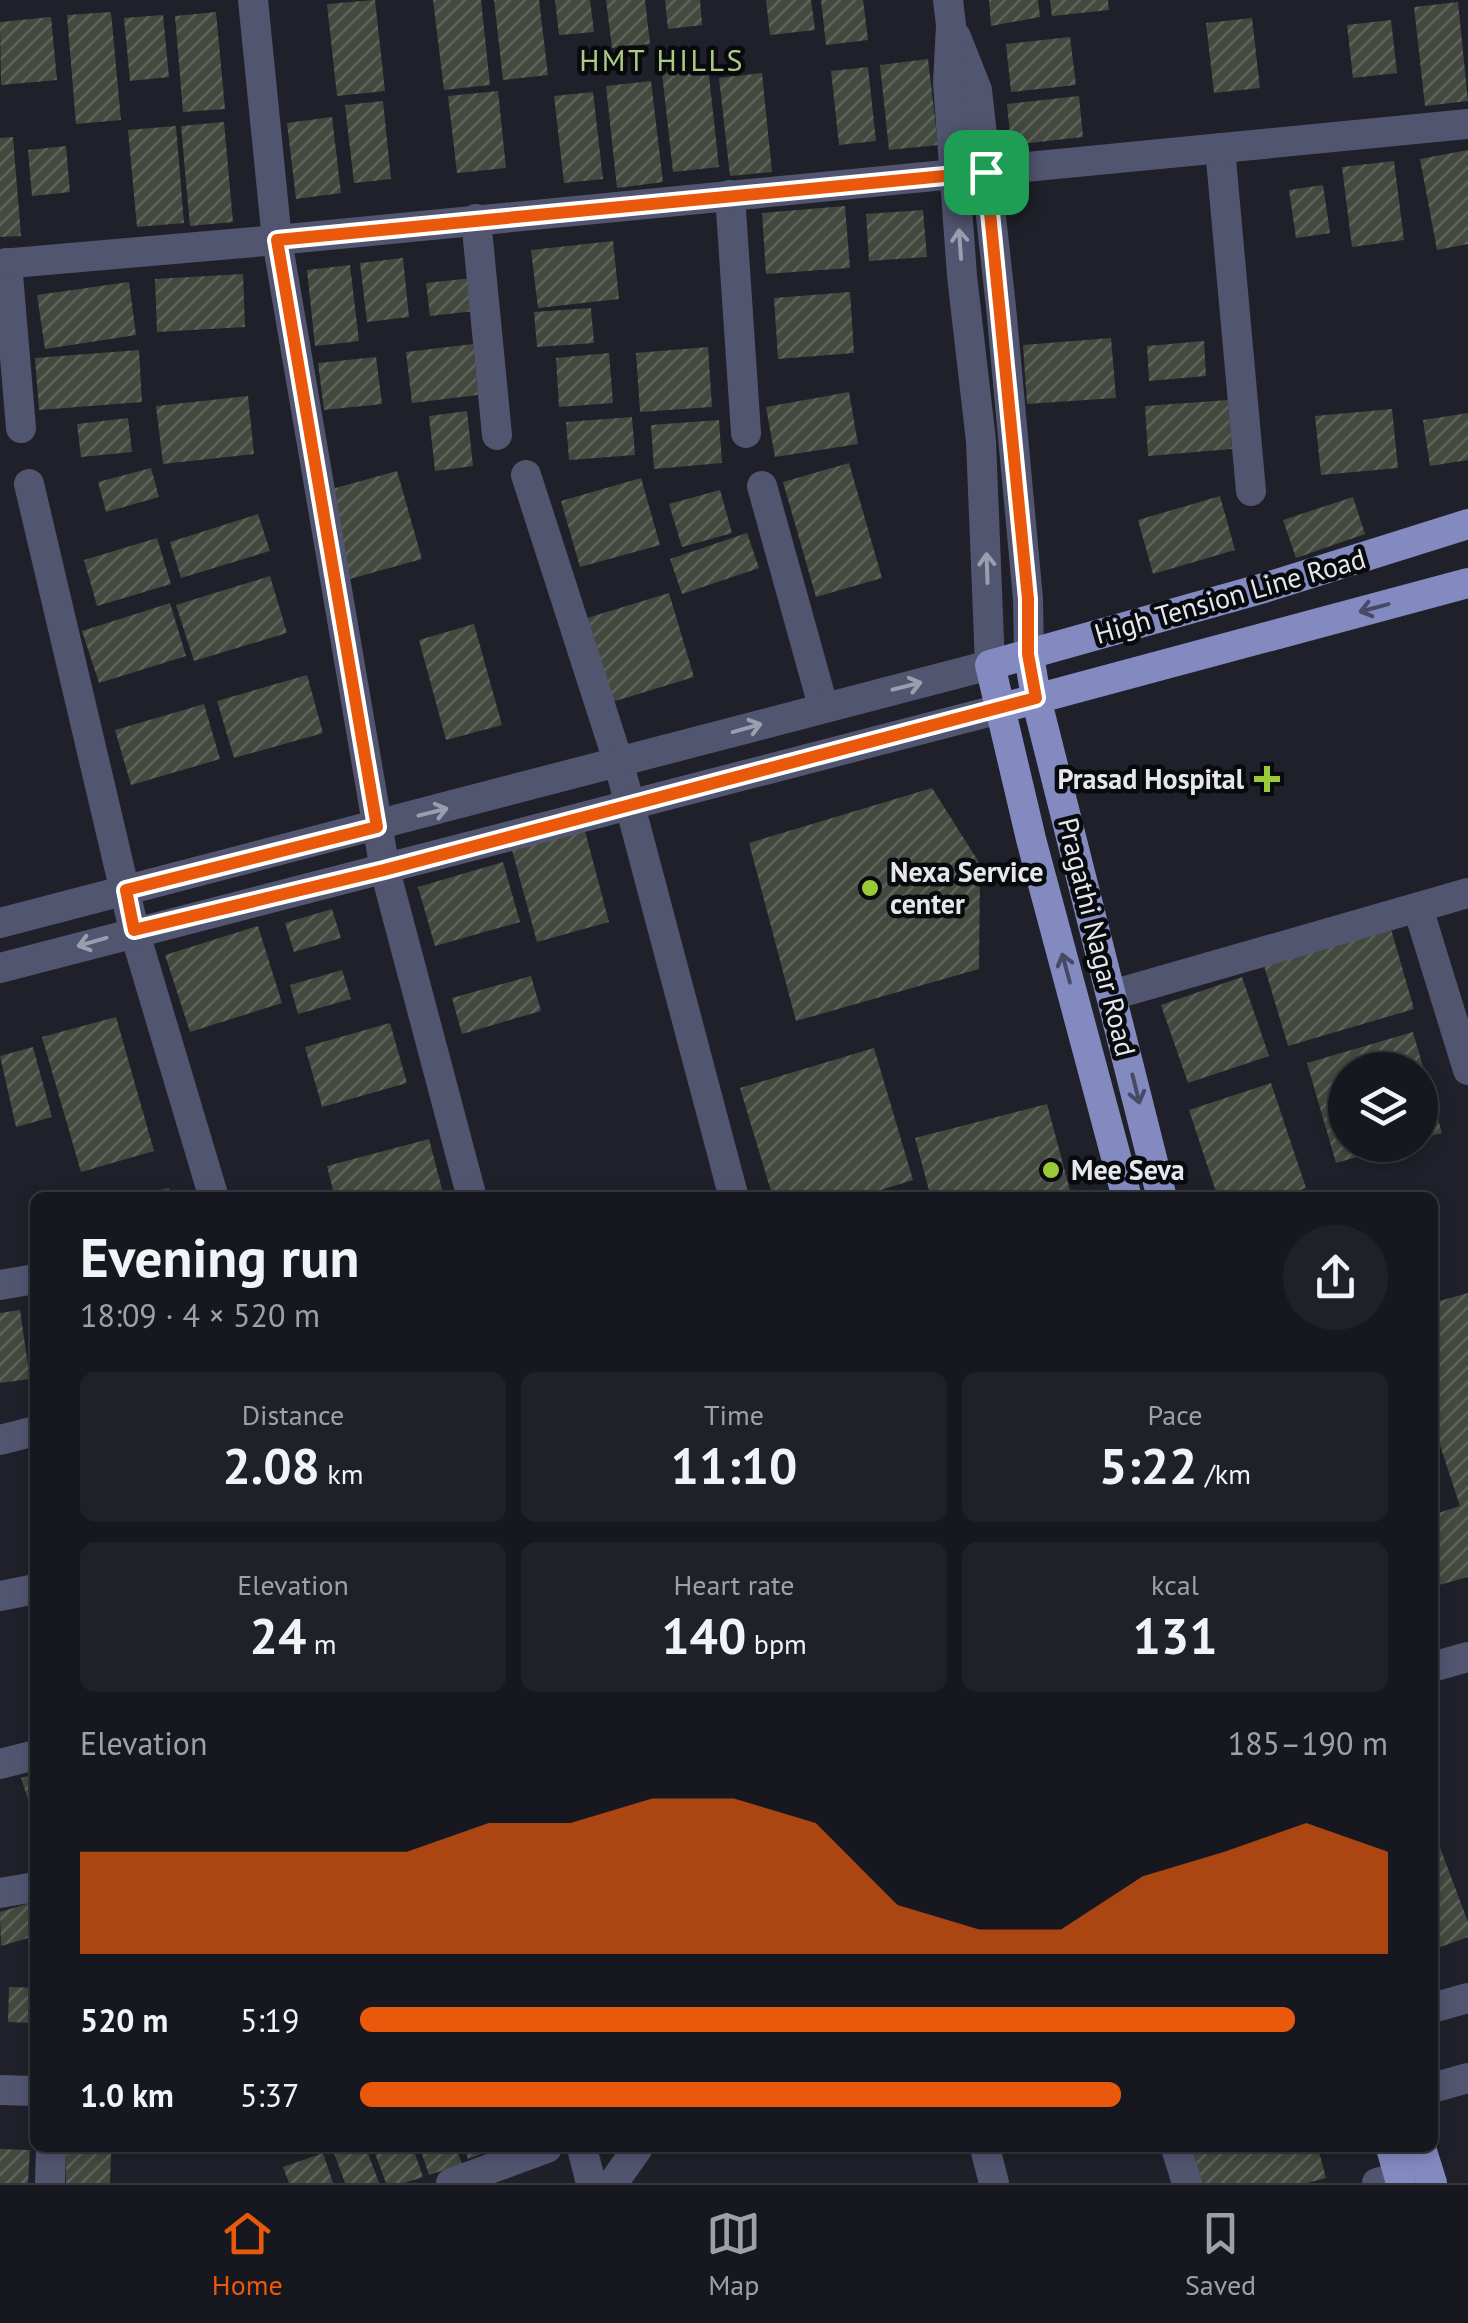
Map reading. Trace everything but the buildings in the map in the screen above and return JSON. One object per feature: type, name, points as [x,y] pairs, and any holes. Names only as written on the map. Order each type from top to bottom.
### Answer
[{"type":"main road","name":"High Tension Line Road","points":[[990,665],[1264,588],[1468,524]]},
{"type":"main road","name":"High Tension Line Road","points":[[1000,709],[1468,583]]},
{"type":"main road","name":"Pragathi Nagar Road","points":[[1028,654],[1161,1192]]},
{"type":"main road","name":"Pragathi Nagar Road","points":[[990,665],[1031,838],[1126,1192]]},
{"type":"main road","points":[[1391,2152],[1392,2181]]},
{"type":"main road","points":[[1422,2152],[1432,2183]]},
{"type":"street","points":[[254,0],[277,240],[384,870],[470,1192]]},
{"type":"street","name":"Pragathi Nagar Road","points":[[949,12],[977,90],[962,276],[982,441],[990,665]]},
{"type":"street","points":[[21,428],[3,264],[1468,124]]},
{"type":"street","points":[[1220,148],[1251,490]]},
{"type":"street","name":"Pragathi Nagar Road","points":[[970,173],[1028,599],[1028,654]]},
{"type":"street","points":[[730,194],[746,433]]},
{"type":"street","points":[[476,218],[496,435]]},
{"type":"street","points":[[526,475],[619,764],[732,1192]]},
{"type":"street","points":[[30,484],[134,930],[212,1192]]},
{"type":"street","points":[[762,486],[824,706]]},
{"type":"street","points":[[0,923],[990,665]]},
{"type":"street","points":[[0,968],[134,930],[384,870],[1000,709]]},
{"type":"street","points":[[1112,994],[1468,893]]},
{"type":"street","points":[[1418,908],[1468,1070]]},
{"type":"street","points":[[0,1285],[30,1280]]},
{"type":"street","points":[[0,1440],[30,1433]]},
{"type":"street","points":[[0,1596],[30,1591]]},
{"type":"street","points":[[1438,1665],[1468,1657]]},
{"type":"street","points":[[0,1764],[30,1756]]},
{"type":"street","points":[[0,1893],[30,1888]]},
{"type":"street","points":[[1438,2006],[1468,1998]]},
{"type":"street","points":[[1438,2086],[1468,2078]]},
{"type":"street","points":[[0,2090],[30,2092]]},
{"type":"street","points":[[50,2183],[51,2152]]},
{"type":"street","points":[[450,2183],[536,2152]]},
{"type":"street","points":[[583,2152],[592,2183]]},
{"type":"street","points":[[613,2183],[635,2152]]},
{"type":"street","points":[[986,2152],[994,2183]]},
{"type":"street","points":[[1177,2152],[1186,2183]]},
{"type":"place","name":"Prasad Hospital","points":[[1267,779]]},
{"type":"place","name":"Nexa Service center","points":[[870,888]]},
{"type":"place","name":"Mee Seva","points":[[1051,1170]]},
{"type":"district","name":"HMT HILLS","points":[[662,61]]},
{"type":"route","points":[[986,172],[1028,599],[1028,654],[1036,698],[384,870],[134,930],[126,890],[377,827],[277,240],[986,172]]}]
